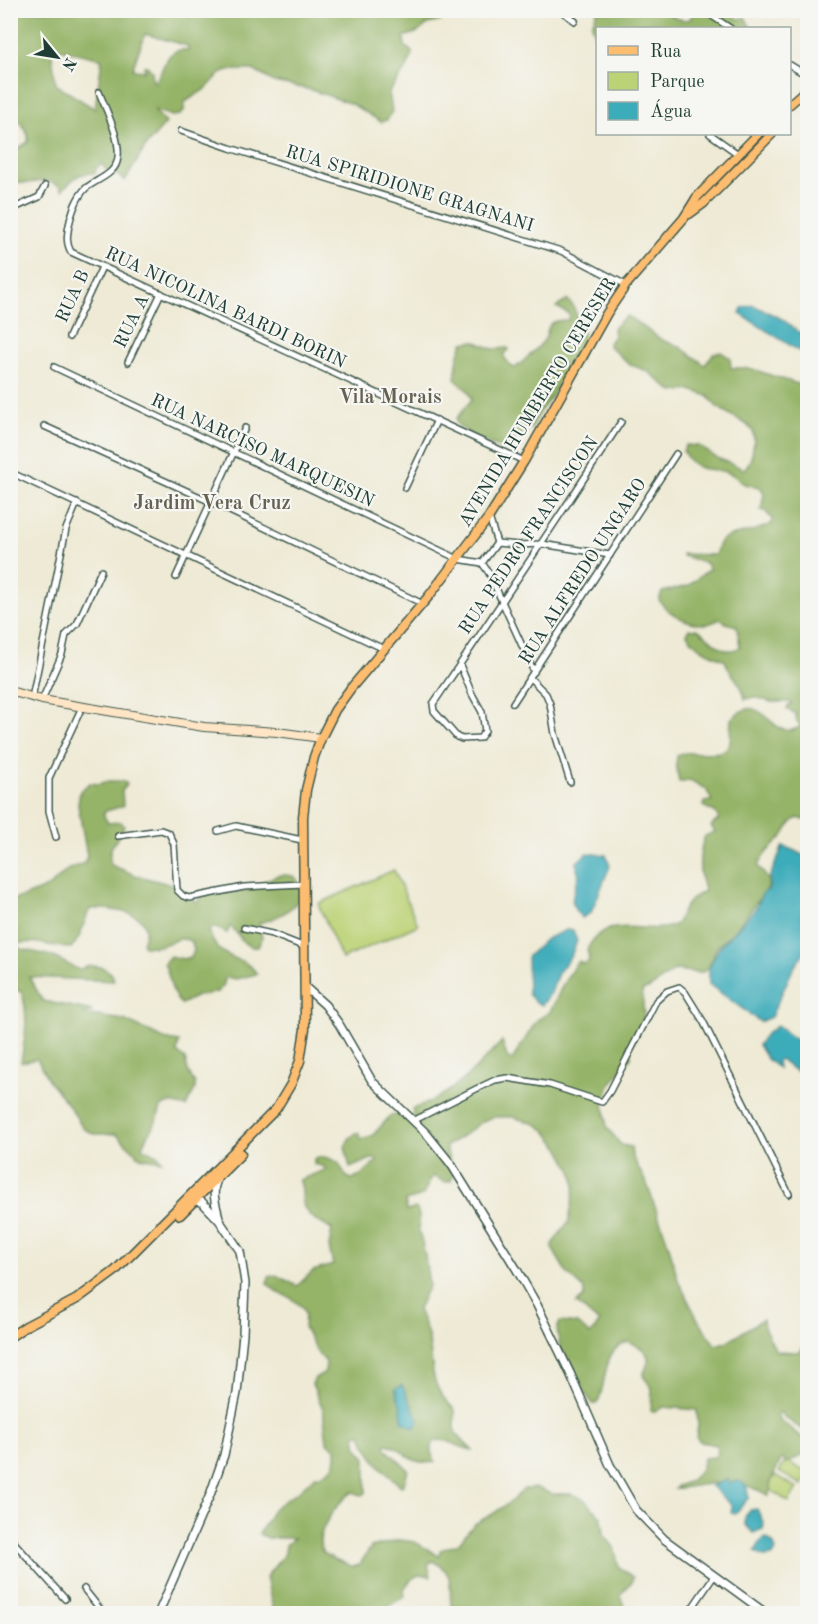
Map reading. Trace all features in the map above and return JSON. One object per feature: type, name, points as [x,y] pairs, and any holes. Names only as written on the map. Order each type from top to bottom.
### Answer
[{"type":"main road","points":[[791,109],[807,88]]},
{"type":"main road","points":[[791,103],[798,98]]},
{"type":"main road","name":"AVENIDA HUMBERTO CERESER","points":[[207,1184],[273,1113],[291,1084],[300,1060],[305,1029],[302,840],[306,789],[321,738],[340,704],[423,604],[489,518],[524,461],[607,313],[626,285],[684,218],[698,197],[757,135]]},
{"type":"main road","name":"AVENIDA HUMBERTO CERESER","points":[[684,218],[704,203],[771,135]]},
{"type":"main road","points":[[10,691],[42,700],[204,727],[277,732],[321,738]]},
{"type":"main road","points":[[10,1337],[96,1286],[171,1223],[207,1184],[217,1179],[254,1141],[273,1113]]},
{"type":"street","points":[[560,10],[575,21]]},
{"type":"street","points":[[703,10],[728,27]]},
{"type":"street","points":[[791,67],[807,76]]},
{"type":"street","name":"RUA NICOLINA BARDI BORIN","points":[[99,92],[113,128],[119,152],[113,169],[86,188],[74,206],[67,240],[71,252],[524,461]]},
{"type":"street","name":"RUA SPIRIDIONE GRAGNANI","points":[[181,130],[230,148],[561,251],[626,285]]},
{"type":"street","points":[[711,135],[738,154]]},
{"type":"street","points":[[10,210],[39,196],[45,186]]},
{"type":"street","name":"RUA B","points":[[69,337],[102,267]]},
{"type":"street","name":"RUA A","points":[[128,362],[161,293]]},
{"type":"street","name":"RUA NARCISO MARQUESIN","points":[[54,367],[458,559],[482,563]]},
{"type":"street","points":[[405,488],[437,420]]},
{"type":"street","name":"RUA PEDRO FRANCISCON","points":[[460,665],[482,712],[485,731],[480,738],[457,737],[433,709],[433,704],[542,544],[621,422]]},
{"type":"street","points":[[44,426],[211,502],[423,604]]},
{"type":"street","points":[[176,577],[245,428]]},
{"type":"street","name":"RUA ALFREDO UNGARO","points":[[513,703],[676,454]]},
{"type":"street","points":[[10,472],[384,649]]},
{"type":"street","points":[[32,698],[66,529],[77,503]]},
{"type":"street","points":[[489,518],[497,543]]},
{"type":"street","points":[[497,543],[518,546],[542,544],[610,555]]},
{"type":"street","points":[[497,543],[482,563],[489,573],[534,672]]},
{"type":"street","points":[[42,700],[62,654],[66,635],[77,624],[101,570]]},
{"type":"street","points":[[530,678],[546,694],[550,704],[555,734],[570,782]]},
{"type":"street","points":[[56,837],[49,811],[49,778],[82,707]]},
{"type":"street","points":[[218,831],[236,826],[302,840]]},
{"type":"street","points":[[118,836],[161,830],[169,833],[174,844],[177,890],[183,896],[189,897],[244,887],[303,884]]},
{"type":"street","points":[[244,928],[272,934],[304,947]]},
{"type":"street","points":[[305,987],[325,1005],[339,1024],[372,1081],[433,1141],[451,1164],[517,1270],[570,1373],[610,1465],[636,1510],[664,1539],[762,1612]]},
{"type":"street","points":[[413,1121],[495,1080],[507,1078],[550,1086],[602,1102],[610,1091],[656,1001],[667,991],[679,987],[685,992],[703,1021],[789,1194]]},
{"type":"street","points":[[217,1179],[214,1195],[219,1220]]},
{"type":"street","points":[[158,1614],[219,1473],[237,1393],[244,1306],[243,1264],[235,1241],[197,1196]]},
{"type":"street","points":[[10,1538],[65,1599]]},
{"type":"street","points":[[688,1614],[714,1576]]},
{"type":"street","points":[[84,1589],[104,1614]]},
{"type":"green space","points":[[659,10],[686,20],[690,19],[694,11],[722,10],[739,19],[745,17],[750,27],[596,27],[596,35],[592,25],[597,11]]},
{"type":"green space","points":[[10,11],[449,11],[440,21],[428,24],[418,32],[404,37],[405,46],[412,52],[411,58],[389,92],[392,111],[387,120],[381,122],[352,104],[312,90],[274,82],[253,70],[227,70],[207,88],[185,102],[184,111],[180,115],[172,116],[154,110],[166,123],[146,146],[125,181],[106,170],[102,164],[96,168],[95,174],[80,175],[62,190],[60,186],[49,182],[18,182],[11,177],[11,153],[28,142],[28,136],[11,110]],"holes":[[[145,34],[188,46],[188,50],[180,50],[170,55],[155,82],[152,71],[147,66],[144,66],[145,71],[133,70]],[[51,47],[102,59],[95,109],[56,85]]]},
{"type":"green space","points":[[568,300],[573,306],[583,331],[584,339],[580,360],[563,374],[533,427],[518,436],[509,448],[495,446],[481,440],[457,424],[456,419],[472,399],[468,391],[455,379],[458,357],[463,343],[474,341],[493,349],[508,348],[504,357],[515,368],[543,342],[552,323],[568,320],[570,317],[568,313],[556,307]]},
{"type":"green space","points":[[628,316],[662,340],[680,347],[705,365],[713,354],[721,352],[730,358],[731,368],[749,368],[807,387],[807,821],[798,818],[793,821],[783,836],[764,856],[758,866],[768,879],[768,888],[735,930],[717,947],[708,969],[700,973],[675,970],[642,991],[644,1017],[630,1050],[631,1057],[610,1084],[604,1106],[607,1127],[621,1145],[631,1147],[632,1156],[647,1184],[669,1246],[678,1280],[697,1318],[715,1345],[726,1342],[763,1319],[764,1327],[776,1351],[798,1352],[807,1343],[807,1433],[780,1412],[777,1415],[806,1441],[807,1453],[787,1463],[784,1459],[781,1460],[771,1480],[769,1496],[757,1489],[734,1483],[712,1483],[675,1489],[690,1481],[702,1468],[703,1458],[714,1457],[718,1454],[716,1445],[701,1442],[696,1437],[697,1410],[663,1407],[657,1411],[651,1411],[652,1388],[643,1376],[648,1364],[647,1354],[628,1342],[619,1346],[609,1359],[600,1396],[597,1404],[593,1404],[585,1393],[570,1361],[560,1348],[557,1329],[560,1322],[578,1324],[590,1335],[600,1322],[576,1304],[584,1297],[584,1289],[566,1272],[552,1248],[553,1243],[569,1221],[575,1185],[573,1173],[558,1146],[546,1131],[536,1124],[512,1117],[493,1117],[483,1121],[446,1146],[453,1172],[451,1181],[445,1182],[433,1176],[423,1195],[405,1201],[407,1211],[416,1208],[419,1215],[419,1231],[429,1285],[418,1309],[428,1336],[436,1384],[446,1401],[455,1410],[455,1433],[472,1450],[443,1440],[433,1442],[431,1449],[435,1462],[425,1463],[412,1459],[399,1449],[386,1444],[387,1450],[408,1470],[404,1484],[401,1486],[377,1463],[362,1434],[355,1435],[357,1447],[366,1458],[366,1493],[362,1495],[353,1492],[341,1502],[328,1519],[320,1545],[325,1554],[353,1567],[360,1564],[371,1547],[400,1540],[415,1542],[439,1556],[440,1550],[458,1544],[474,1524],[513,1500],[524,1489],[537,1488],[552,1494],[573,1494],[585,1500],[601,1517],[604,1535],[614,1547],[619,1567],[633,1577],[632,1582],[620,1595],[624,1606],[616,1614],[455,1613],[447,1572],[432,1561],[428,1565],[431,1576],[422,1575],[412,1579],[404,1589],[405,1596],[390,1605],[385,1613],[274,1613],[266,1577],[285,1553],[286,1545],[294,1538],[267,1538],[259,1534],[274,1508],[316,1475],[317,1477],[333,1467],[336,1455],[336,1449],[327,1442],[323,1409],[312,1384],[315,1378],[325,1372],[326,1362],[317,1352],[304,1327],[305,1313],[302,1307],[267,1283],[269,1277],[276,1275],[297,1286],[313,1271],[333,1265],[329,1247],[332,1229],[307,1213],[299,1180],[325,1170],[325,1167],[314,1164],[314,1159],[320,1157],[338,1162],[346,1176],[351,1179],[359,1177],[377,1161],[371,1159],[350,1168],[345,1147],[356,1133],[359,1133],[361,1139],[372,1136],[391,1115],[411,1117],[414,1115],[412,1109],[450,1090],[472,1072],[502,1041],[507,1057],[512,1060],[537,1020],[550,1012],[576,963],[588,962],[587,950],[595,937],[606,930],[617,927],[655,928],[677,923],[688,904],[705,891],[700,871],[701,849],[705,836],[715,832],[711,826],[719,819],[715,812],[703,806],[704,802],[712,801],[706,789],[690,780],[679,782],[677,756],[690,753],[714,753],[727,748],[730,743],[731,719],[743,710],[752,709],[760,712],[781,729],[790,730],[801,726],[796,720],[796,714],[787,709],[792,704],[791,702],[771,702],[755,697],[745,699],[742,688],[725,660],[699,647],[687,634],[689,629],[697,629],[722,648],[734,650],[740,647],[737,626],[720,619],[706,624],[686,621],[667,610],[659,600],[662,592],[688,586],[709,569],[704,562],[682,556],[682,554],[715,555],[723,539],[759,529],[772,523],[772,519],[761,510],[764,494],[761,488],[745,484],[724,471],[699,467],[688,459],[683,451],[686,445],[699,446],[717,458],[744,469],[753,451],[753,431],[746,424],[717,407],[708,396],[691,390],[673,392],[647,371],[629,364],[609,346],[614,336],[613,328]]},
{"type":"green space","points":[[122,781],[127,784],[122,791],[123,806],[103,814],[108,823],[121,822],[124,826],[110,852],[111,865],[135,875],[180,887],[196,903],[207,890],[242,891],[281,875],[295,877],[300,886],[300,894],[292,907],[276,917],[259,923],[262,938],[258,947],[245,944],[230,926],[227,933],[216,928],[209,929],[217,948],[245,963],[257,974],[236,979],[226,977],[223,986],[217,992],[197,996],[181,1004],[175,996],[164,963],[170,956],[183,959],[191,957],[194,951],[192,942],[179,939],[159,946],[144,946],[142,943],[145,932],[144,924],[128,913],[90,909],[80,935],[71,948],[36,943],[15,944],[21,949],[52,956],[79,970],[97,966],[113,976],[114,981],[29,977],[43,1001],[93,1011],[83,1014],[124,1020],[164,1039],[179,1042],[177,1052],[185,1059],[189,1074],[195,1083],[195,1089],[186,1107],[170,1103],[162,1106],[142,1146],[159,1156],[162,1161],[140,1157],[116,1134],[94,1134],[84,1129],[50,1083],[37,1059],[21,1062],[26,1028],[25,1011],[22,993],[11,986],[11,898],[26,896],[50,886],[67,870],[85,863],[87,856],[78,805],[80,791],[90,783],[98,784]]},
{"type":"green space","points":[[394,870],[418,925],[342,959],[318,904]]},
{"type":"green space","points":[[786,1460],[807,1473],[802,1485],[779,1472]]},
{"type":"green space","points":[[775,1475],[797,1488],[789,1502],[767,1488]]},
{"type":"water","points":[[753,305],[782,319],[807,338],[807,356],[740,314],[742,308]]},
{"type":"water","points":[[783,846],[800,853],[807,859],[807,948],[793,969],[771,1017],[760,1022],[709,984],[709,968],[719,948],[756,908],[762,894],[769,889],[770,876]]},
{"type":"water","points":[[587,853],[606,855],[610,866],[591,913],[582,918],[574,907],[573,897],[579,874],[577,862]]},
{"type":"water","points":[[566,930],[573,930],[577,941],[571,956],[558,973],[551,993],[542,1005],[535,1002],[528,994],[527,957],[546,939]]},
{"type":"water","points":[[777,1026],[795,1039],[807,1055],[807,1075],[794,1070],[780,1059],[777,1061],[778,1068],[766,1058],[758,1045],[766,1034]]},
{"type":"water","points":[[402,1385],[419,1421],[414,1428],[402,1421],[401,1407],[395,1389]]},
{"type":"water","points":[[728,1479],[728,1483],[739,1481],[746,1485],[749,1497],[735,1514],[731,1513],[732,1506],[711,1486]]},
{"type":"water","points":[[757,1509],[764,1524],[763,1529],[753,1533],[745,1524],[745,1517],[750,1510]]},
{"type":"water","points":[[766,1538],[773,1543],[776,1550],[773,1556],[764,1557],[755,1552],[760,1542]]},
{"type":"district","name":"Vila Morais","points":[[390,396]]},
{"type":"district","name":"Jardim Vera Cruz","points":[[212,502]]}]
